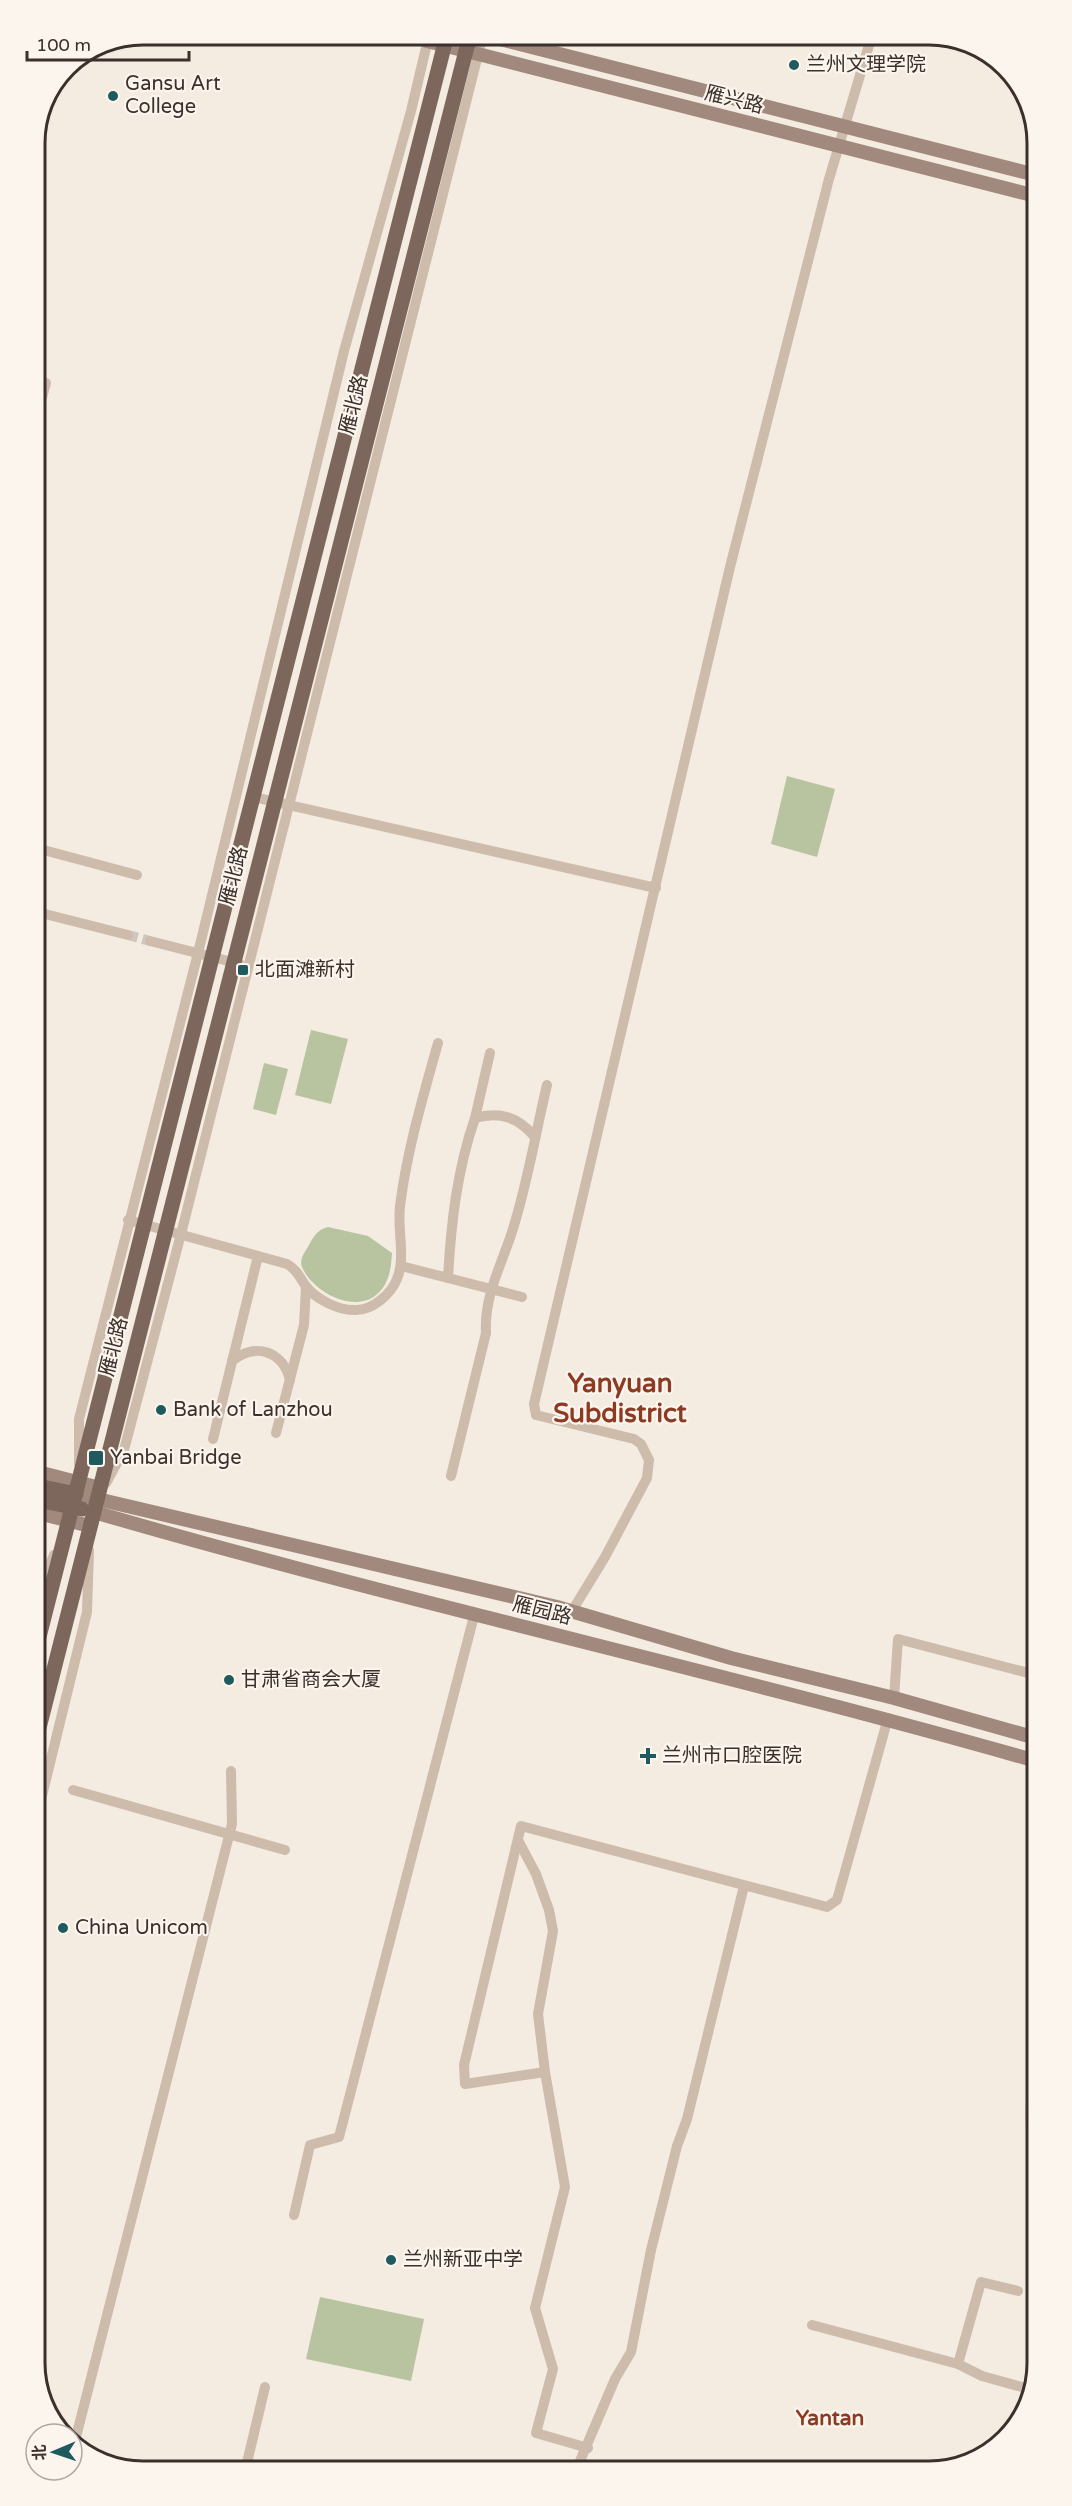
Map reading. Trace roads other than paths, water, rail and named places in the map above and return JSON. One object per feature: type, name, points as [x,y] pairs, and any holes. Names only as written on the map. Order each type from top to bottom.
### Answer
[{"type":"main road","name":"雁北路","points":[[45,1614],[145,1223],[205,955],[253,797],[445,45]]},
{"type":"main road","name":"雁兴路","points":[[457,45],[472,52],[1027,194]]},
{"type":"main road","name":"雁北路","points":[[45,1704],[95,1506],[173,1232],[234,963],[472,52],[471,45]]},
{"type":"main road","name":"雁兴路","points":[[523,45],[1027,173]]},
{"type":"main road","name":"雁园路","points":[[45,1478],[74,1501]]},
{"type":"main road","name":"雁园路","points":[[45,1489],[74,1501],[95,1506],[572,1611],[731,1658],[894,1698],[1027,1735]]},
{"type":"main road","name":"雁园路","points":[[45,1500],[74,1501],[95,1506],[474,1616],[888,1718],[1027,1758]]},
{"type":"main road","name":"雁园路","points":[[45,1511],[74,1501]]},
{"type":"main road","points":[[888,1718],[894,1698]]},
{"type":"street","points":[[45,1574],[74,1501],[79,1419],[128,1220],[205,955],[344,351],[411,111],[426,45]]},
{"type":"street","points":[[173,1232],[249,965],[472,52],[477,45]]},
{"type":"street","points":[[572,1611],[605,1557],[646,1478],[649,1460],[646,1452],[634,1439],[536,1415],[534,1404],[610,1069],[656,888],[730,567],[829,179],[869,45]]},
{"type":"street","points":[[253,797],[656,888]]},
{"type":"street","points":[[45,850],[137,875]]},
{"type":"street","points":[[45,914],[128,935]]},
{"type":"street","points":[[150,941],[249,965]]},
{"type":"street","points":[[128,1220],[145,1223],[294,1268],[306,1287],[324,1301],[345,1309],[366,1309],[375,1304],[392,1288],[401,1266],[399,1210],[408,1155],[438,1042]]},
{"type":"street","points":[[448,1278],[450,1230],[461,1157],[475,1118],[490,1053]]},
{"type":"street","points":[[451,1476],[486,1333],[485,1318],[491,1289],[511,1235],[547,1085]]},
{"type":"street","points":[[475,1118],[488,1114],[508,1117],[526,1126],[534,1137]]},
{"type":"street","points":[[213,1439],[258,1256]]},
{"type":"street","points":[[401,1266],[522,1297]]},
{"type":"street","points":[[276,1433],[304,1324],[306,1287]]},
{"type":"street","points":[[232,1361],[251,1350],[273,1354],[282,1360],[290,1381]]},
{"type":"street","points":[[45,1784],[87,1612],[95,1506]]},
{"type":"street","points":[[294,2215],[310,2145],[339,2137],[474,1616]]},
{"type":"street","points":[[894,1698],[898,1639],[1027,1674]]},
{"type":"street","points":[[545,2072],[465,2084],[464,2065],[521,1826],[827,1906],[837,1900],[888,1718]]},
{"type":"street","points":[[80,2422],[232,1824],[231,1771]]},
{"type":"street","points":[[73,1790],[285,1850]]},
{"type":"street","points":[[518,1840],[536,1874],[549,1910],[553,1931],[538,2014],[545,2072],[565,2187],[535,2308],[553,2369],[536,2433],[588,2448]]},
{"type":"street","points":[[581,2461],[615,2379],[631,2352],[651,2250],[677,2146],[687,2119],[744,1886]]},
{"type":"street","points":[[958,2364],[981,2282],[1018,2291]]},
{"type":"street","points":[[812,2325],[958,2364],[982,2376],[1023,2387]]},
{"type":"street","points":[[247,2461],[265,2387]]},
{"type":"tunnel","points":[[128,935],[150,941]]},
{"type":"place","name":"兰州文理学院","points":[[794,65]]},
{"type":"place","name":"Gansu Art College","points":[[113,96]]},
{"type":"place","name":"北面滩新村","points":[[243,970]]},
{"type":"place","name":"Bank of Lanzhou","points":[[161,1410]]},
{"type":"place","name":"Yanbai Bridge","points":[[96,1458]]},
{"type":"place","name":"甘肃省商会大厦","points":[[229,1680]]},
{"type":"place","name":"兰州市口腔医院","points":[[648,1756]]},
{"type":"place","name":"China Unicom","points":[[63,1928]]},
{"type":"place","name":"兰州新亚中学","points":[[391,2260]]},
{"type":"district","name":"Yanyuan Subdistrict","points":[[620,1398]]},
{"type":"district","name":"Yantan","points":[[830,2418]]}]
